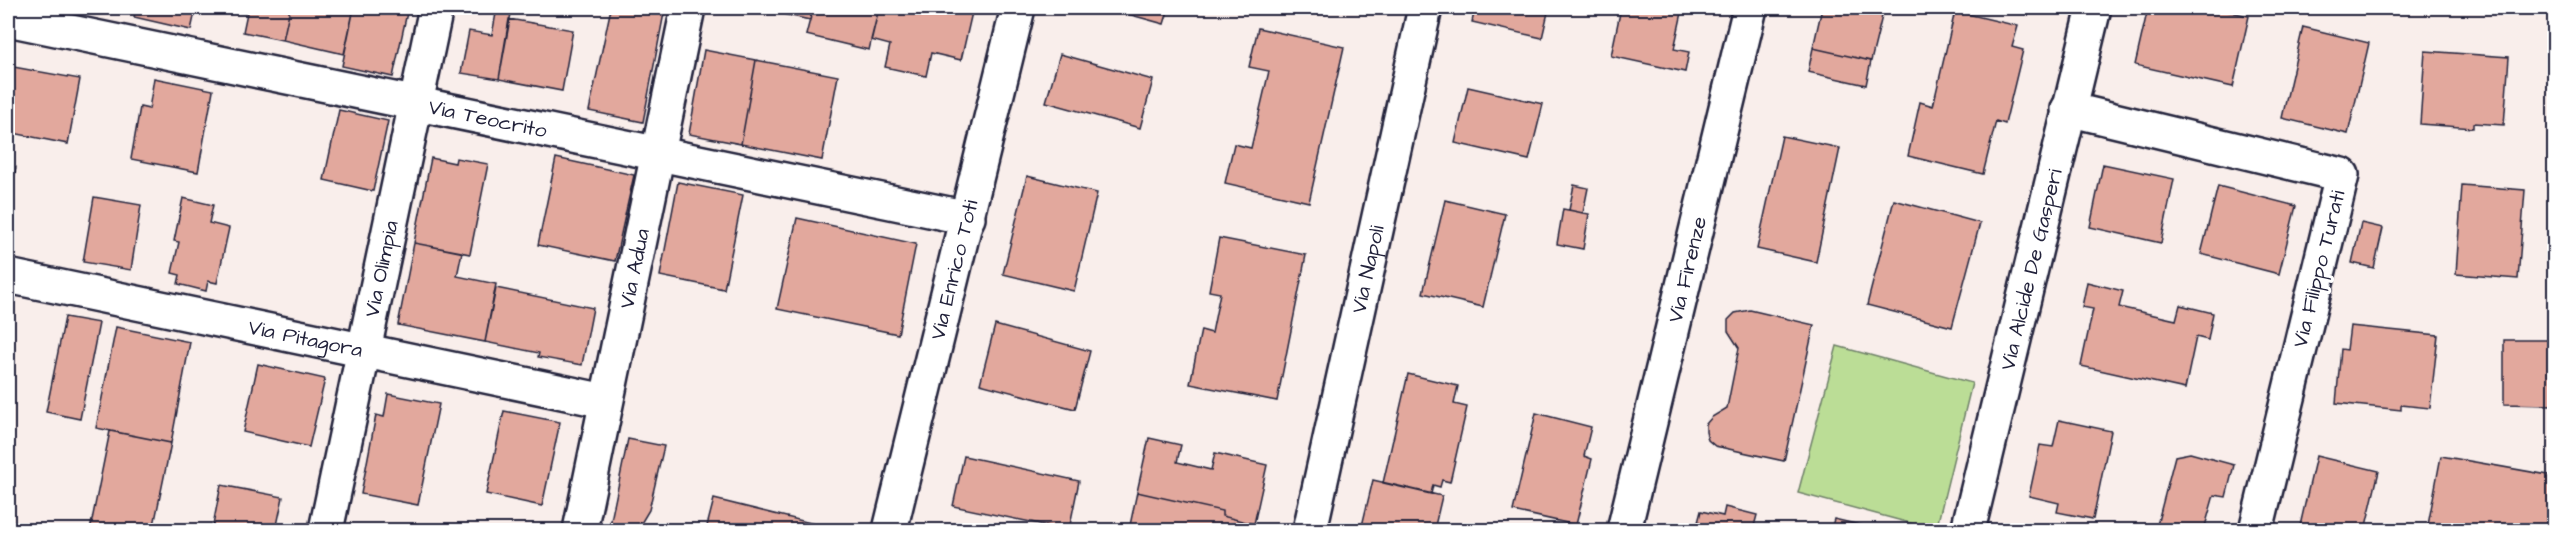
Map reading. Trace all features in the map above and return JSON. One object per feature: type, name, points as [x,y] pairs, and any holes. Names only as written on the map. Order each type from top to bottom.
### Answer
[{"type":"street","name":"Via Olimpia","points":[[326,531],[436,8]]},
{"type":"street","name":"Via Adua","points":[[580,531],[605,401],[688,8]]},
{"type":"street","name":"Via Enrico Toti","points":[[890,531],[1018,8]]},
{"type":"street","name":"Via Napoli","points":[[1310,531],[1425,8]]},
{"type":"street","name":"Via Firenze","points":[[1624,531],[1750,8]]},
{"type":"street","name":"Via Alcide De Gasperi","points":[[1968,531],[2094,8]]},
{"type":"street","name":"Via Teocrito","points":[[8,19],[968,218]]},
{"type":"street","name":"Via Filippo Turati","points":[[2068,109],[2342,175],[2256,531]]},
{"type":"street","name":"Via Pitagora","points":[[8,276],[605,401]]},
{"type":"green space","points":[[1837,346],[1972,383],[1936,530],[1798,493]]},
{"type":"building","points":[[136,8],[196,8],[191,30],[134,17]]},
{"type":"building","points":[[248,8],[290,8],[283,40],[243,32]]},
{"type":"building","points":[[290,8],[354,8],[344,54],[283,40]]},
{"type":"building","points":[[354,8],[408,8],[393,77],[342,66]]},
{"type":"building","points":[[497,8],[512,8],[499,79],[461,73],[469,31],[492,35]]},
{"type":"building","points":[[611,8],[665,8],[643,122],[589,111]]},
{"type":"building","points":[[755,8],[813,8],[810,20]]},
{"type":"building","points":[[813,8],[879,8],[869,50],[806,35]]},
{"type":"building","points":[[879,8],[973,8],[961,60],[931,53],[926,76],[885,67],[890,45],[871,40]]},
{"type":"building","points":[[1106,8],[1169,8],[1164,24]]},
{"type":"building","points":[[1475,8],[1549,8],[1542,38],[1472,22]]},
{"type":"building","points":[[1621,8],[1683,8],[1674,49],[1689,52],[1685,72],[1611,56]]},
{"type":"building","points":[[1822,8],[1884,8],[1871,61],[1813,48]]},
{"type":"building","points":[[2148,8],[2174,8],[2188,11],[2189,8],[2212,8],[2249,16],[2233,87],[2135,65]]},
{"type":"building","points":[[1955,11],[2018,26],[2012,47],[2023,50],[2005,124],[1996,121],[1983,174],[1908,156],[1920,102],[1933,106]]},
{"type":"building","points":[[509,19],[573,30],[562,91],[499,79]]},
{"type":"building","points":[[2303,27],[2369,43],[2348,134],[2282,118]]},
{"type":"building","points":[[1258,28],[1344,47],[1309,202],[1225,183],[1234,144],[1251,148],[1269,71],[1249,67]]},
{"type":"building","points":[[1813,48],[1871,61],[1866,85],[1808,72]]},
{"type":"building","points":[[704,50],[756,60],[741,144],[689,134]]},
{"type":"building","points":[[2425,51],[2509,57],[2504,125],[2473,123],[2473,128],[2420,124]]},
{"type":"building","points":[[1060,54],[1153,80],[1140,128],[1046,102]]},
{"type":"building","points":[[756,60],[838,76],[822,160],[741,144]]},
{"type":"building","points":[[8,66],[80,79],[68,144],[8,132]]},
{"type":"building","points":[[154,78],[213,90],[198,172],[131,159],[140,107],[149,109]]},
{"type":"building","points":[[1468,87],[1543,104],[1529,160],[1455,143]]},
{"type":"building","points":[[339,110],[388,121],[373,191],[324,180]]},
{"type":"building","points":[[1782,136],[1840,148],[1816,262],[1757,249]]},
{"type":"building","points":[[431,158],[455,163],[456,158],[488,164],[470,254],[414,243]]},
{"type":"building","points":[[556,158],[634,175],[615,261],[538,245]]},
{"type":"building","points":[[2103,164],[2174,179],[2161,243],[2090,227]]},
{"type":"building","points":[[8,165],[16,167],[8,209]]},
{"type":"building","points":[[1027,176],[1097,193],[1074,291],[1003,274]]},
{"type":"building","points":[[678,182],[743,195],[724,289],[660,276]]},
{"type":"building","points":[[1574,185],[1588,188],[1583,213],[1569,210]]},
{"type":"building","points":[[2462,185],[2525,190],[2518,279],[2456,274]]},
{"type":"building","points":[[2218,186],[2296,206],[2279,274],[2201,254]]},
{"type":"building","points":[[94,197],[141,205],[131,270],[83,262]]},
{"type":"building","points":[[183,198],[213,205],[209,223],[229,228],[217,283],[208,281],[206,291],[178,284],[180,275],[172,273],[179,242],[174,241]]},
{"type":"building","points":[[1445,200],[1505,214],[1483,307],[1423,293]]},
{"type":"building","points":[[1894,200],[1980,223],[1952,327],[1867,305]]},
{"type":"building","points":[[1563,209],[1589,214],[1583,249],[1557,244]]},
{"type":"building","points":[[797,218],[916,244],[898,334],[777,309]]},
{"type":"building","points":[[2361,223],[2383,228],[2374,268],[2352,263]]},
{"type":"building","points":[[1219,238],[1306,255],[1277,401],[1190,384],[1201,330],[1212,333],[1220,293],[1209,291]]},
{"type":"building","points":[[414,243],[462,252],[457,276],[496,284],[485,342],[398,325]]},
{"type":"building","points":[[2087,282],[2123,291],[2119,307],[2176,320],[2180,305],[2213,313],[2208,340],[2196,337],[2185,389],[2081,366],[2093,309],[2082,307]]},
{"type":"building","points":[[496,288],[593,308],[582,365],[538,357],[539,353],[485,342]]},
{"type":"building","points":[[1750,310],[1814,325],[1784,461],[1715,446],[1708,440],[1706,432],[1706,424],[1712,417],[1727,408],[1739,348],[1728,331],[1728,320],[1735,313]]},
{"type":"building","points":[[65,317],[99,323],[80,419],[46,412]]},
{"type":"building","points":[[995,325],[1090,351],[1075,409],[980,384]]},
{"type":"building","points":[[2350,326],[2438,335],[2430,408],[2401,405],[2401,410],[2336,403],[2341,349],[2347,350]]},
{"type":"building","points":[[116,327],[190,342],[171,443],[96,428]]},
{"type":"building","points":[[2504,340],[2554,340],[2554,405],[2504,404]]},
{"type":"building","points":[[258,364],[325,379],[309,447],[243,432]]},
{"type":"building","points":[[1408,374],[1458,386],[1454,404],[1467,407],[1450,482],[1442,480],[1440,487],[1433,485],[1431,494],[1383,483]]},
{"type":"building","points":[[388,394],[439,404],[418,505],[361,494],[376,415],[384,417]]},
{"type":"building","points":[[504,411],[560,422],[542,506],[486,494]]},
{"type":"building","points":[[1536,413],[1591,427],[1584,456],[1592,459],[1576,525],[1513,511]]},
{"type":"building","points":[[2059,420],[2111,431],[2093,519],[2057,512],[2059,503],[2029,496],[2040,445],[2053,447]]},
{"type":"building","points":[[110,431],[171,443],[153,530],[90,530]]},
{"type":"building","points":[[1149,438],[1181,445],[1177,462],[1211,470],[1215,453],[1267,465],[1254,524],[1222,516],[1222,511],[1137,492]]},
{"type":"building","points":[[628,439],[664,446],[649,510],[637,530],[609,530]]},
{"type":"building","points":[[2190,453],[2234,465],[2226,497],[2214,495],[2204,530],[2173,530],[2157,525],[2175,456]]},
{"type":"building","points":[[964,456],[1079,481],[1069,530],[953,506]]},
{"type":"building","points":[[2316,456],[2379,471],[2365,530],[2299,530]]},
{"type":"building","points":[[2441,456],[2554,476],[2554,530],[2459,530],[2428,525]]},
{"type":"building","points":[[1373,480],[1442,496],[1434,530],[1361,530]]},
{"type":"building","points":[[221,485],[283,497],[276,530],[212,530]]},
{"type":"building","points":[[1137,492],[1222,511],[1222,516],[1254,524],[1252,530],[1129,530]]},
{"type":"building","points":[[714,499],[839,530],[706,530]]},
{"type":"building","points":[[1725,507],[1757,515],[1753,530],[1696,530],[1701,511],[1723,516]]},
{"type":"building","points":[[1834,519],[1881,530],[1831,530]]},
{"type":"building","points":[[2428,525],[2459,530],[2427,530]]}]
